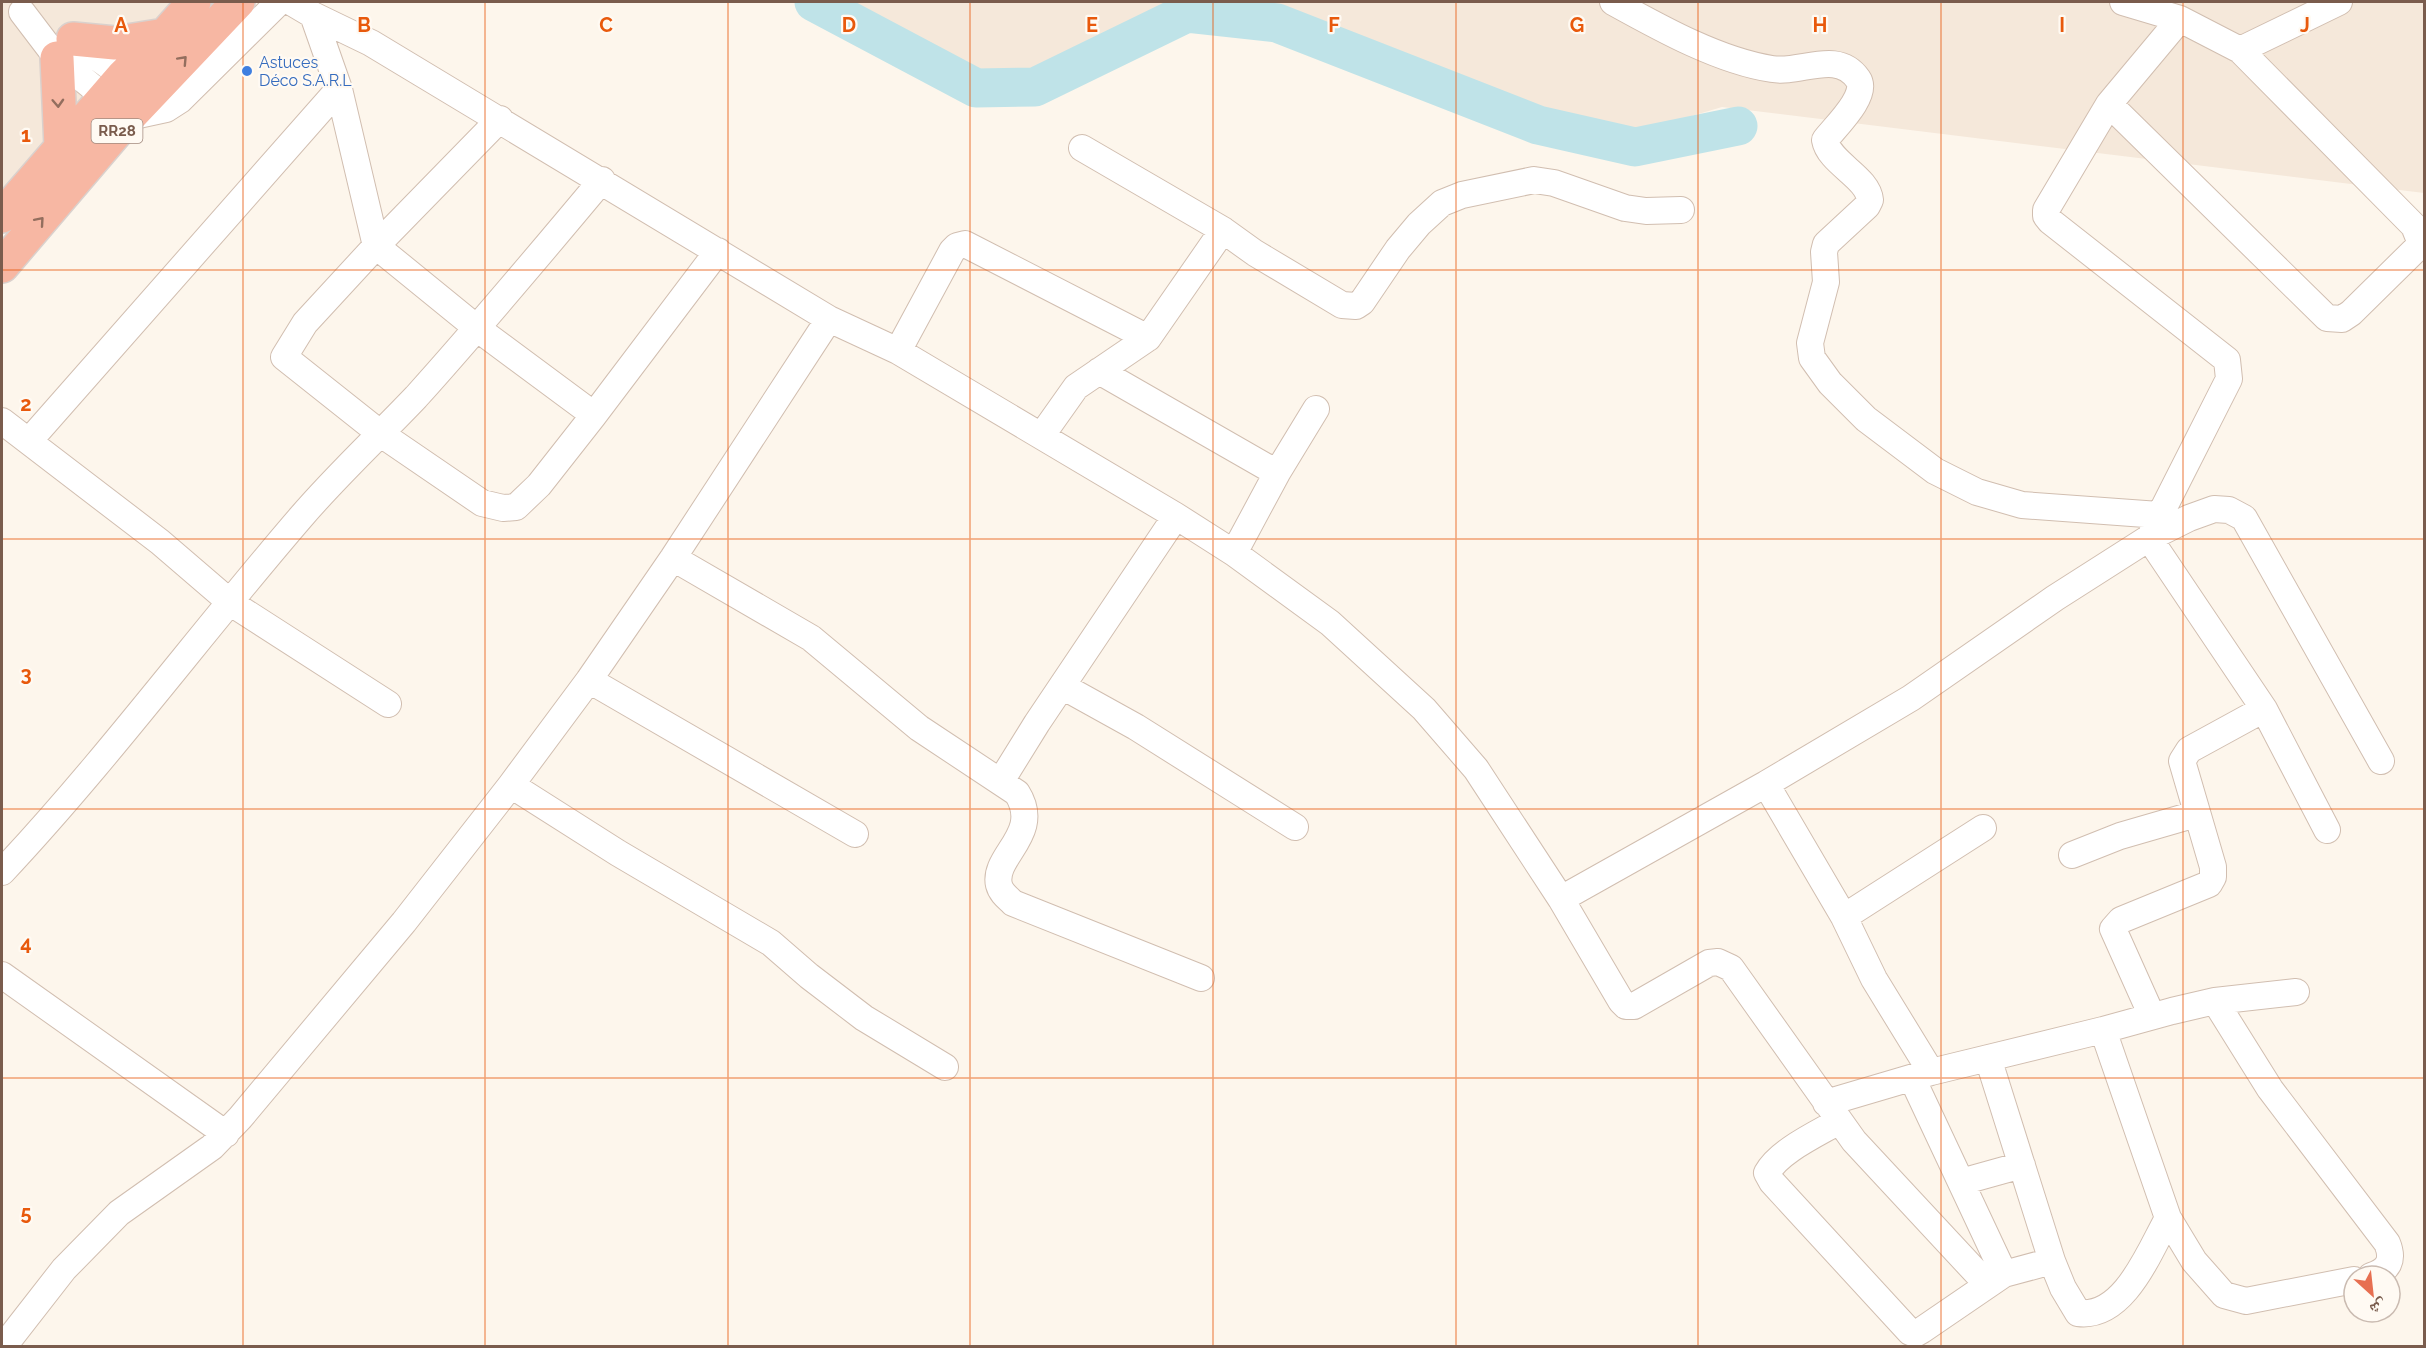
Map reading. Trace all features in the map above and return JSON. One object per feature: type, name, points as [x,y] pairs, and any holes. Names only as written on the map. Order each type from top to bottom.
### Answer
[{"type":"highway","name":"RR28","points":[[2,216],[61,147],[133,100],[165,35],[194,2]]},
{"type":"highway","name":"RR28","points":[[2,266],[133,100],[237,2]]},
{"type":"highway","points":[[61,147],[65,49],[165,35]]},
{"type":"street","points":[[15,7],[65,49],[133,100],[166,109],[180,100],[279,2]]},
{"type":"street","points":[[291,2],[370,43],[500,119],[830,319],[898,351],[1042,435],[1234,553],[1330,623],[1424,709],[1476,769],[1561,899],[1626,1006],[1634,1006],[1709,963],[1718,962],[1731,968],[1854,1141],[1995,1279]]},
{"type":"street","points":[[1613,2],[1741,63],[1789,71],[1828,63],[1843,66],[1858,80],[1862,88],[1858,98],[1825,140],[1830,151],[1866,189],[1870,200],[1867,206],[1826,244],[1824,252],[1826,282],[1810,343],[1812,358],[1820,371],[1866,419],[1935,471],[1977,492],[2022,505],[2154,527],[2264,708],[2327,831]]},
{"type":"street","points":[[2109,104],[2327,318],[2342,319],[2416,249],[2420,241],[2414,226],[2240,50],[2180,19],[2123,2]]},
{"type":"street","points":[[2240,50],[2339,2]]},
{"type":"street","points":[[313,15],[339,89],[376,246],[478,329],[594,414]]},
{"type":"street","points":[[2154,527],[2229,379],[2227,360],[2050,221],[2046,216],[2046,210],[2109,104],[2180,19]]},
{"type":"street","points":[[29,441],[339,89]]},
{"type":"street","points":[[500,119],[376,246],[305,323],[284,357],[381,434],[482,503],[503,508],[516,507],[539,485],[718,251]]},
{"type":"street","points":[[1082,148],[1223,230],[1255,253],[1342,305],[1350,306],[1356,306],[1367,298],[1398,249],[1419,224],[1442,203],[1462,195],[1534,180],[1554,183],[1625,208],[1646,211],[1681,210]]},
{"type":"street","points":[[2,872],[56,814],[137,718],[324,490],[381,434],[478,329],[602,180]]},
{"type":"street","points":[[1042,435],[1076,387],[1148,338],[1223,230]]},
{"type":"street","points":[[898,351],[952,251],[957,246],[966,244],[1148,338]]},
{"type":"street","points":[[4,1347],[64,1269],[119,1213],[212,1147],[226,1134],[404,922],[589,681],[830,319]]},
{"type":"street","points":[[1099,371],[1277,473]]},
{"type":"street","points":[[1234,553],[1277,473],[1316,409]]},
{"type":"street","points":[[2,421],[160,542],[230,602],[388,704]]},
{"type":"street","points":[[1561,899],[1766,784],[1911,698],[2154,527],[2214,509],[2229,510],[2244,518],[2381,761]]},
{"type":"street","points":[[1001,781],[1176,516]]},
{"type":"street","points":[[673,558],[811,638],[919,728],[1017,793],[1026,813],[1022,829],[999,875],[999,885],[1013,903],[1202,978]]},
{"type":"street","points":[[589,681],[855,834]]},
{"type":"street","points":[[1062,686],[1136,727],[1295,827]]},
{"type":"street","points":[[2152,1016],[2113,929],[2121,920],[2208,884],[2213,877],[2213,867],[2182,770],[2182,761],[2184,755],[2264,708]]},
{"type":"street","points":[[1766,784],[1844,917],[1921,1075],[1995,1279]]},
{"type":"street","points":[[511,785],[618,853],[771,943],[809,976],[864,1018],[945,1067]]},
{"type":"street","points":[[2072,855],[2120,836],[2196,814]]},
{"type":"street","points":[[1844,917],[1983,828]]},
{"type":"street","points":[[2,975],[226,1134]]},
{"type":"street","points":[[2052,1261],[1995,1279],[1915,1334],[1899,1322],[1883,1305],[1772,1182],[1767,1173],[1772,1164],[1832,1112],[1921,1075],[2215,1001],[2296,992]]},
{"type":"street","points":[[2215,1001],[2270,1089],[2387,1243],[2392,1254],[2390,1264]]},
{"type":"street","points":[[2103,1030],[2168,1218],[2194,1261],[2224,1295],[2246,1301],[2342,1282]]},
{"type":"street","points":[[1988,1058],[2052,1261],[2072,1306],[2078,1313],[2089,1315],[2113,1304],[2132,1282],[2168,1218]]},
{"type":"street","points":[[1961,1182],[2022,1165]]},
{"type":"shaded area","points":[[2,2],[182,2],[2,205]]},
{"type":"shaded area","points":[[845,2],[1178,2],[1031,73],[980,73]]},
{"type":"shaded area","points":[[1216,2],[2424,2],[2424,193],[1722,107],[1638,132],[1542,111],[1283,9]]},
{"type":"waterway","points":[[814,2],[976,88],[1035,87],[1187,13],[1277,23],[1538,125],[1635,147],[1738,126]]},
{"type":"place","name":"Astuces Déco S.A.R.L","points":[[247,71]]}]
